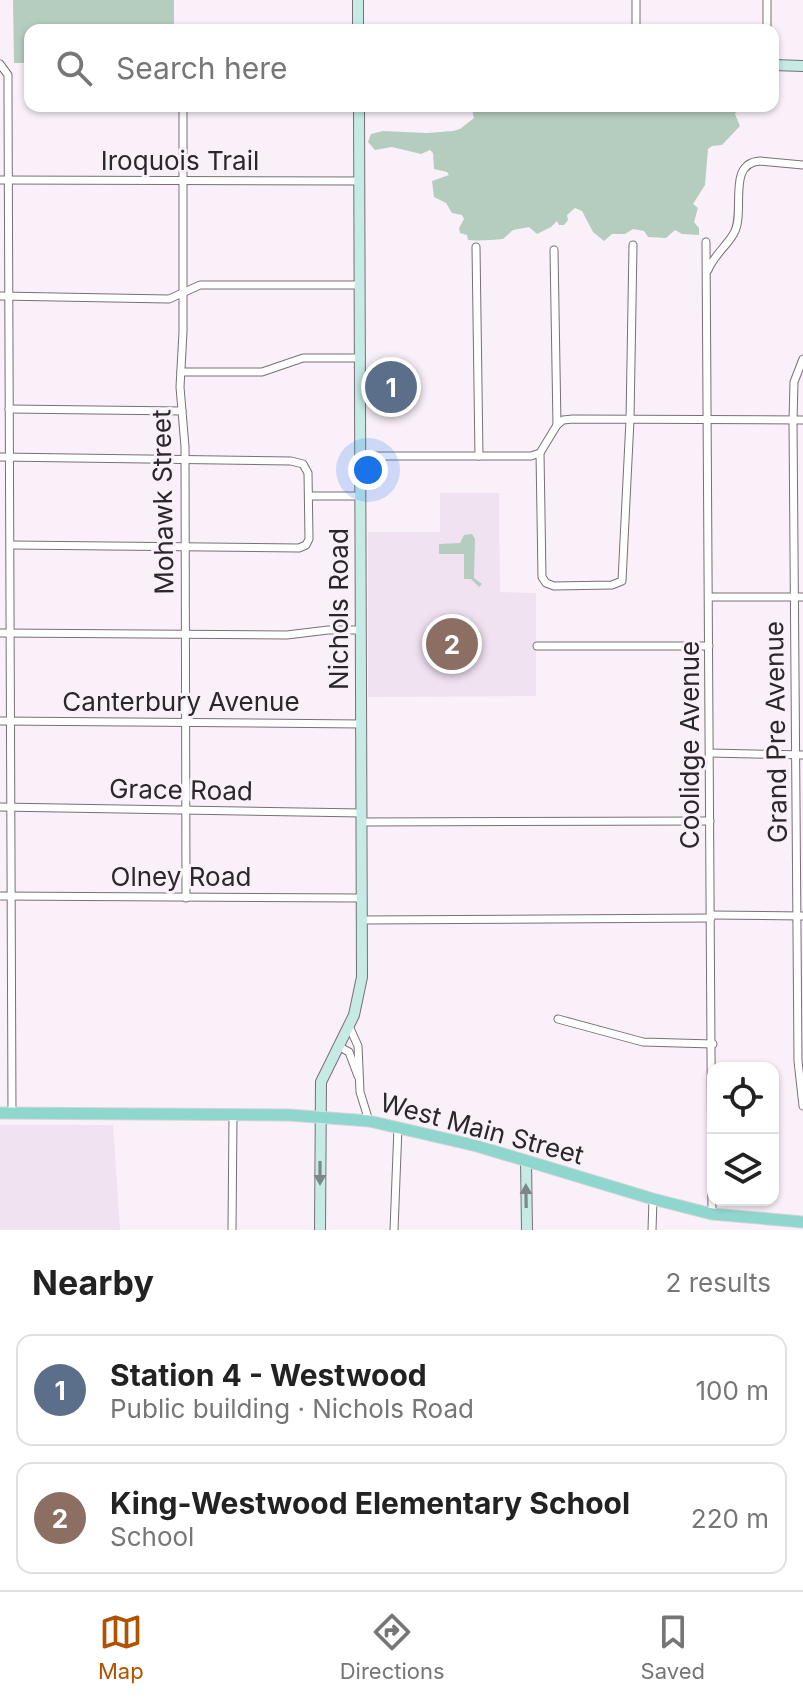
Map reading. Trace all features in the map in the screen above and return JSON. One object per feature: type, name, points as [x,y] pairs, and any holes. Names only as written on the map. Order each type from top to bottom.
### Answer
[{"type":"main road","name":"West Main Street","points":[[6,1113],[233,1114],[320,1110],[477,1146],[712,1214],[788,1225],[803,1222]]},
{"type":"street","points":[[358,0],[358,24]]},
{"type":"street","points":[[636,0],[636,24]]},
{"type":"street","points":[[767,0],[767,24]]},
{"type":"street","points":[[2,65],[8,85],[4,180],[10,296],[12,545],[6,1113]]},
{"type":"street","points":[[779,65],[803,66]]},
{"type":"street","name":"Mohawk Street","points":[[183,112],[181,372],[185,460],[186,898]]},
{"type":"street","name":"Nichols Road","points":[[320,1230],[320,1110],[324,1075],[349,1026],[361,986],[359,112]]},
{"type":"street","points":[[706,275],[711,262],[736,230],[740,179],[745,167],[753,162],[803,165]]},
{"type":"street","name":"Iroquois Trail","points":[[4,180],[360,181]]},
{"type":"street","name":"Coolidge Avenue","points":[[706,242],[712,1214]]},
{"type":"street","points":[[633,245],[630,420],[622,581],[616,585],[554,586],[543,580],[540,453],[557,425],[568,419],[630,420],[793,421],[803,420]]},
{"type":"street","points":[[476,247],[479,456]]},
{"type":"street","points":[[554,250],[557,425]]},
{"type":"street","points":[[0,296],[169,299],[191,287],[207,284],[360,285]]},
{"type":"street","points":[[181,372],[262,372],[297,359],[361,358]]},
{"type":"street","name":"Grand Pre Avenue","points":[[803,359],[794,382],[793,421],[799,597],[798,1061],[803,1106]]},
{"type":"street","points":[[9,409],[182,411]]},
{"type":"street","points":[[361,456],[531,456],[540,453]]},
{"type":"street","points":[[0,457],[296,461],[307,469],[309,539],[303,547],[12,545]]},
{"type":"street","points":[[309,496],[361,496]]},
{"type":"street","points":[[710,597],[799,597]]},
{"type":"street","points":[[0,633],[287,635],[361,630]]},
{"type":"street","points":[[537,646],[709,646]]},
{"type":"street","name":"Canterbury Avenue","points":[[0,721],[362,724]]},
{"type":"street","points":[[710,753],[800,755]]},
{"type":"street","name":"Grace Road","points":[[0,807],[186,810],[362,818],[710,821]]},
{"type":"street","name":"Olney Road","points":[[0,896],[362,898]]},
{"type":"street","points":[[362,920],[800,916]]},
{"type":"street","points":[[558,1019],[631,1040],[713,1044]]},
{"type":"street","points":[[349,1026],[358,1046],[362,1101],[369,1121]]},
{"type":"street","points":[[338,1046],[352,1055],[359,1078]]},
{"type":"street","points":[[232,1230],[233,1114]]},
{"type":"street","points":[[394,1230],[398,1127]]},
{"type":"street","points":[[526,1161],[527,1230]]},
{"type":"street","points":[[652,1230],[653,1199]]},
{"type":"shaded area","points":[[440,493],[499,493],[500,592],[536,593],[536,696],[368,697],[368,532],[440,532]]},
{"type":"shaded area","points":[[0,1125],[113,1125],[120,1230],[0,1230]]},
{"type":"green space","points":[[13,0],[174,0],[174,24],[24,24],[24,63],[14,63]]},
{"type":"green space","points":[[472,112],[736,112],[740,126],[722,145],[708,149],[705,185],[693,204],[698,208],[694,222],[699,228],[699,235],[682,234],[675,230],[666,238],[648,237],[644,231],[633,229],[625,234],[612,234],[604,241],[593,232],[582,211],[575,208],[567,215],[564,225],[559,225],[557,221],[537,234],[529,227],[513,230],[503,239],[468,240],[467,235],[460,233],[464,219],[462,215],[452,213],[446,203],[434,197],[432,181],[449,175],[434,169],[430,150],[421,154],[392,147],[375,150],[368,142],[371,134],[383,131],[453,131],[474,118]]},
{"type":"green space","points":[[472,534],[475,539],[474,578],[482,584],[479,587],[471,579],[464,579],[464,554],[439,554],[439,544],[460,543],[464,535]]},
{"type":"place","name":"Station 4 - Westwood","points":[[391,387]]},
{"type":"place","name":"King-Westwood Elementary School","points":[[452,644]]}]
